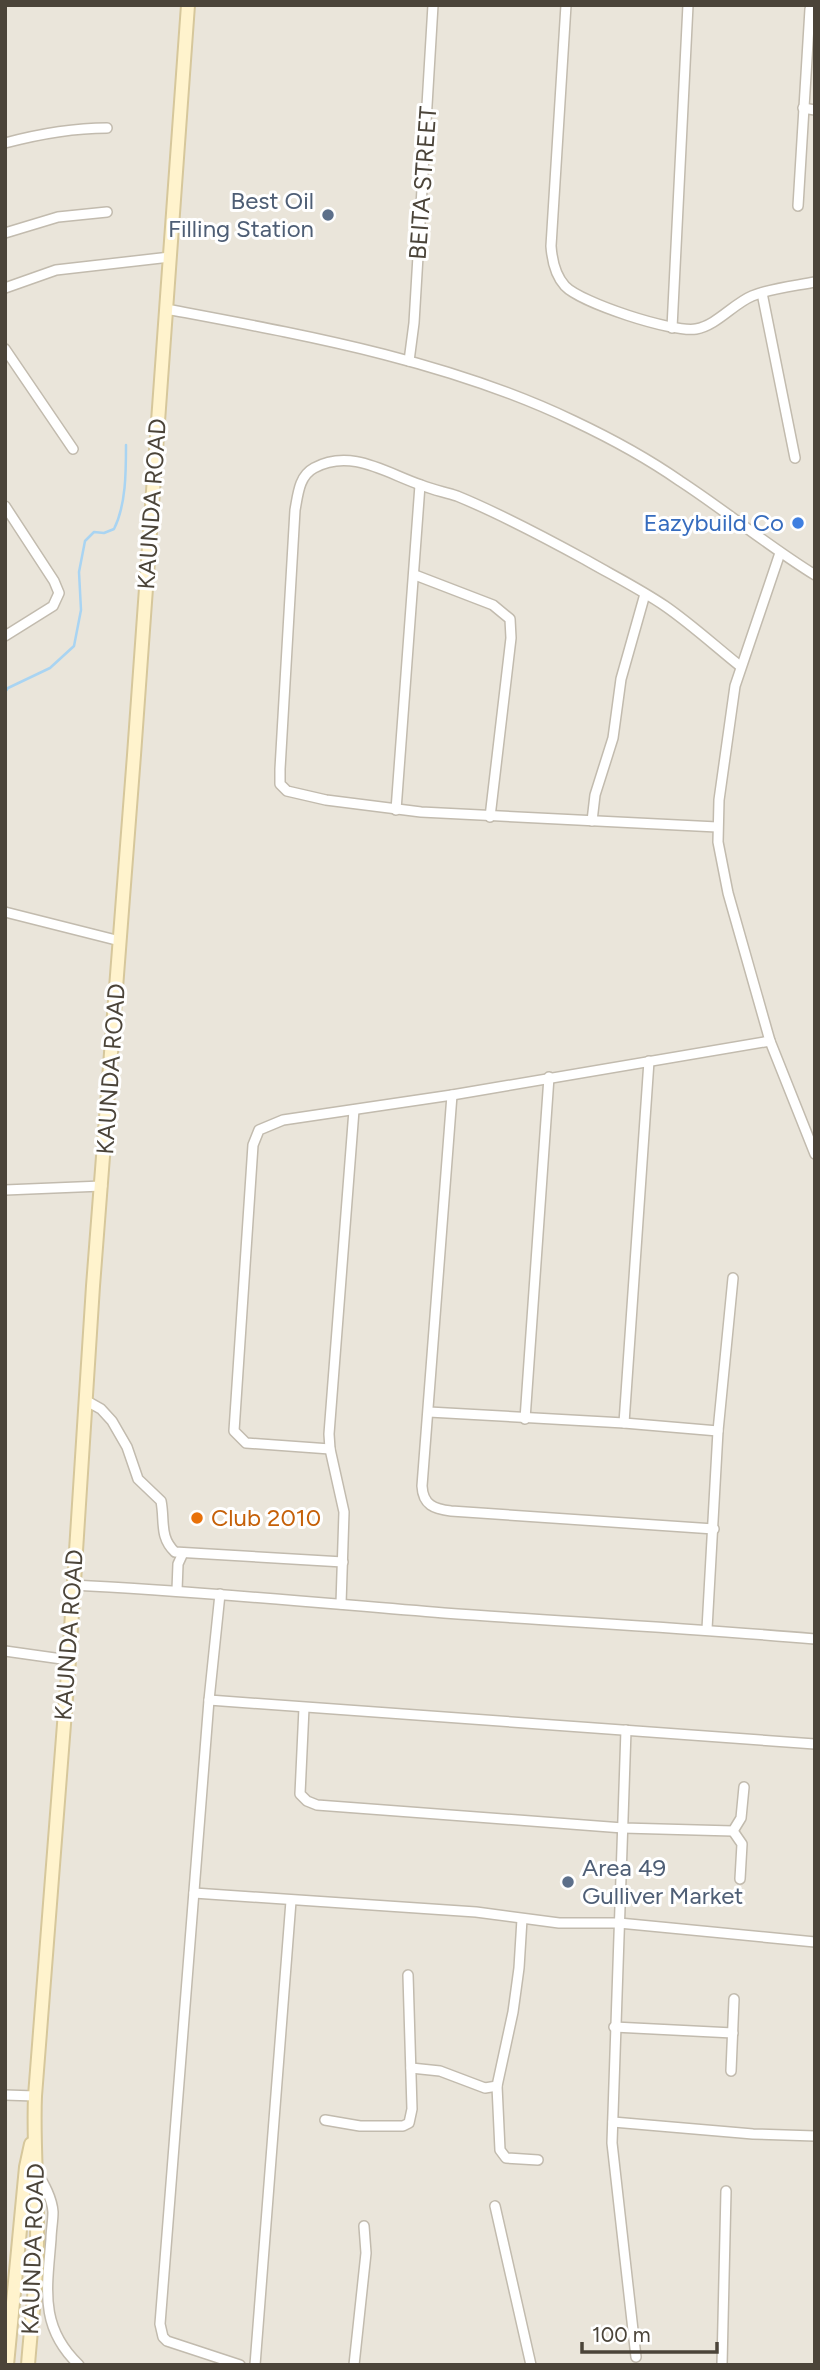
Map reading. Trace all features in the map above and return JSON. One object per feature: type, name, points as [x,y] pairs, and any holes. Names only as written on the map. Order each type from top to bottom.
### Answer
[{"type":"main road","name":"KAUNDA ROAD","points":[[28,2365],[37,2244],[35,2096],[69,1660],[85,1400],[187,5]]},
{"type":"main road","name":"KAUNDA ROAD","points":[[7,2365],[26,2167],[34,2133]]},
{"type":"street","name":"BEITA STREET","points":[[409,361],[414,323],[433,5]]},
{"type":"street","points":[[566,5],[551,246],[552,260],[561,280],[573,292],[672,328],[700,328],[741,302],[762,293],[815,282]]},
{"type":"street","points":[[672,328],[688,5]]},
{"type":"street","points":[[798,206],[810,9]]},
{"type":"street","points":[[803,108],[815,110]]},
{"type":"street","points":[[5,143],[46,133],[107,128]]},
{"type":"street","points":[[5,233],[58,217],[107,212]]},
{"type":"street","points":[[5,288],[56,270],[170,257]]},
{"type":"street","points":[[762,293],[796,458]]},
{"type":"street","points":[[166,309],[409,361],[493,387],[573,420],[678,479],[815,575]]},
{"type":"street","points":[[5,349],[73,449]]},
{"type":"street","points":[[717,827],[396,810],[287,791],[280,784],[295,510],[301,483],[306,473],[313,468],[331,462],[353,460],[453,495],[553,542],[645,594],[680,617],[740,666]]},
{"type":"street","points":[[396,810],[420,485]]},
{"type":"street","points":[[5,506],[59,593],[53,606],[5,636]]},
{"type":"street","points":[[780,553],[740,666],[729,715],[717,827],[725,882],[769,1041],[815,1154]]},
{"type":"street","points":[[415,575],[493,605],[510,619],[511,638],[490,817]]},
{"type":"street","points":[[592,821],[595,795],[615,727],[621,679],[645,594]]},
{"type":"street","points":[[5,912],[120,941]]},
{"type":"street","points":[[330,1449],[246,1443],[239,1439],[234,1431],[239,1328],[256,1135],[268,1125],[283,1120],[452,1095],[769,1041]]},
{"type":"street","points":[[624,1423],[649,1061]]},
{"type":"street","points":[[525,1419],[549,1077]]},
{"type":"street","points":[[452,1095],[423,1495],[428,1504],[438,1509],[714,1529]]},
{"type":"street","points":[[341,1604],[344,1512],[329,1434],[354,1110]]},
{"type":"street","points":[[5,1190],[102,1186]]},
{"type":"street","points":[[707,1629],[718,1431],[733,1278]]},
{"type":"street","points":[[85,1400],[101,1409],[112,1421],[127,1447],[138,1479],[161,1501],[163,1537],[175,1552],[343,1562]]},
{"type":"street","points":[[429,1412],[718,1431]]},
{"type":"street","points":[[177,1590],[178,1564],[183,1553]]},
{"type":"street","points":[[73,1585],[177,1590],[815,1639]]},
{"type":"street","points":[[220,1594],[209,1700],[160,2324],[167,2342],[240,2365]]},
{"type":"street","points":[[5,1651],[69,1660]]},
{"type":"street","points":[[209,1700],[815,1744]]},
{"type":"street","points":[[304,1708],[300,1794],[317,1805],[623,1828],[733,1831]]},
{"type":"street","points":[[626,1730],[612,2143],[636,2357]]},
{"type":"street","points":[[733,1831],[741,1818],[744,1787]]},
{"type":"street","points":[[733,1831],[742,1844],[740,1879]]},
{"type":"street","points":[[194,1893],[476,1912],[559,1923],[618,1923],[815,1942]]},
{"type":"street","points":[[255,2365],[291,1901]]},
{"type":"street","points":[[522,1919],[513,2012],[497,2086],[500,2150],[506,2158],[538,2160]]},
{"type":"street","points":[[325,2120],[360,2126],[403,2126],[409,2123],[412,2117],[408,1975]]},
{"type":"street","points":[[731,2071],[734,1999]]},
{"type":"street","points":[[614,2027],[733,2033]]},
{"type":"street","points":[[411,2068],[440,2071],[485,2088],[497,2086]]},
{"type":"street","points":[[5,2095],[35,2096]]},
{"type":"street","points":[[613,2122],[753,2134],[815,2136]]},
{"type":"street","points":[[37,2172],[46,2186],[53,2211],[47,2290],[52,2331],[64,2351],[79,2365]]},
{"type":"street","points":[[722,2365],[726,2191]]},
{"type":"street","points":[[495,2206],[531,2365]]},
{"type":"street","points":[[354,2365],[366,2253],[364,2226]]},
{"type":"shaded area","points":[[5,5],[815,5],[815,2365],[5,2365]]},
{"type":"waterway","points":[[5,692],[8,688],[50,668],[74,646],[81,610],[79,572],[85,541],[94,532],[104,533],[114,529],[118,520],[123,499],[126,445]]},
{"type":"place","name":"Best Oil Filling Station","points":[[328,215]]},
{"type":"place","name":"Eazybuild Co","points":[[798,523]]},
{"type":"place","name":"Club 2010","points":[[197,1518]]},
{"type":"place","name":"Area 49 Gulliver Market","points":[[568,1882]]}]
